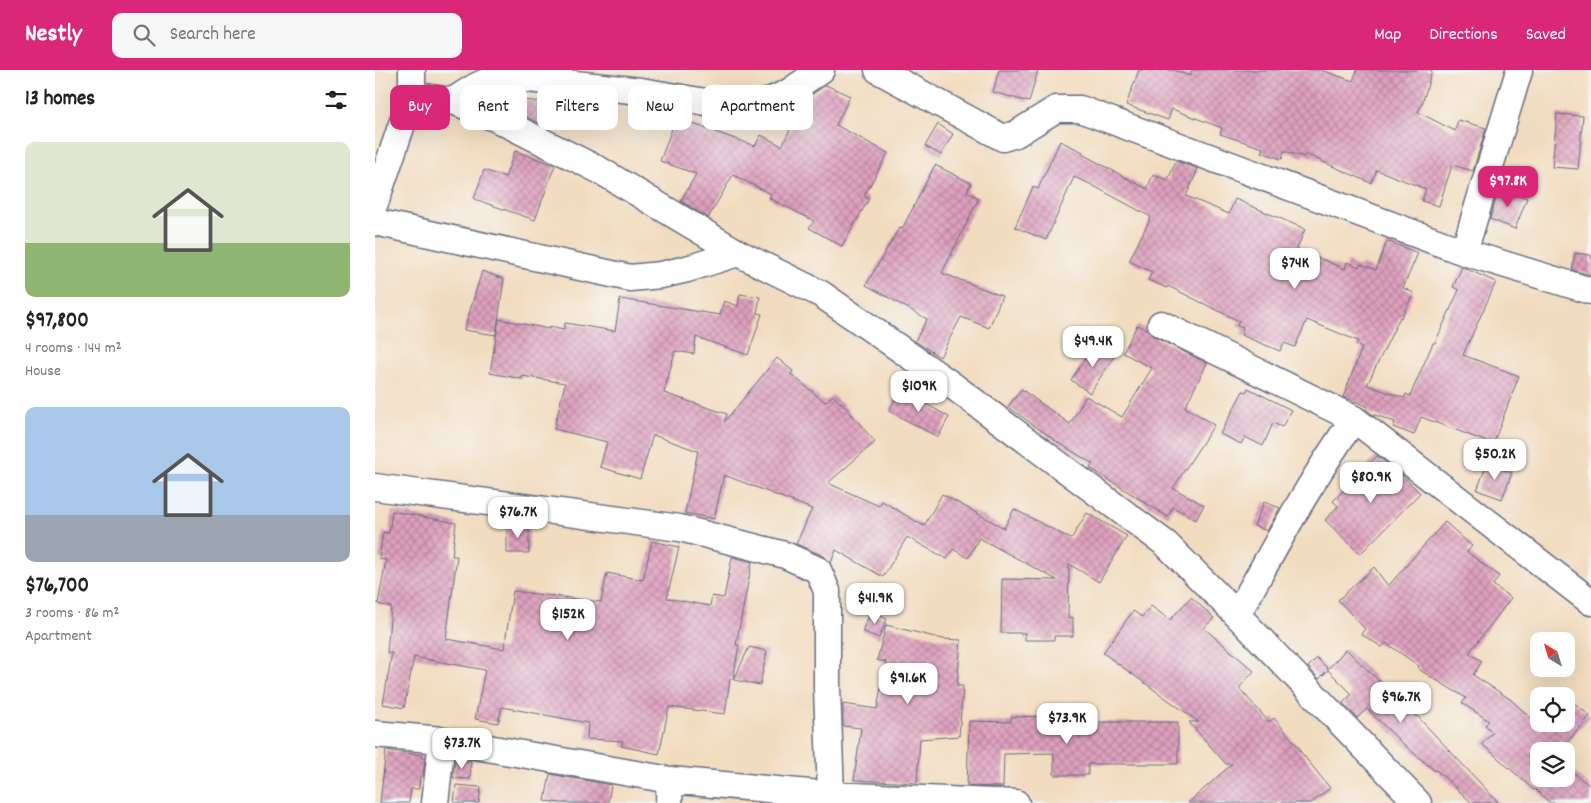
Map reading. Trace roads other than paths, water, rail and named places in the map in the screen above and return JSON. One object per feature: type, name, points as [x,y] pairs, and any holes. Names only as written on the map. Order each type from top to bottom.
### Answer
[{"type":"street","points":[[453,101],[490,79],[508,77],[641,92],[729,106],[763,104],[789,92],[821,70]]},
{"type":"street","points":[[879,70],[1003,138],[1017,134],[1056,109],[1080,109],[1464,252],[1591,290]]},
{"type":"street","points":[[1464,252],[1519,71]]},
{"type":"street","points":[[375,203],[385,143],[412,82],[495,118],[601,171],[738,253],[821,294],[949,383],[1166,544],[1418,803]]},
{"type":"street","points":[[375,222],[630,278],[679,271],[738,253]]},
{"type":"street","points":[[1161,324],[1354,419],[1591,602]]},
{"type":"street","points":[[1237,615],[1290,521],[1342,435],[1354,419]]},
{"type":"street","points":[[375,487],[680,528],[785,555],[818,570],[827,591],[827,688],[833,799]]},
{"type":"street","points":[[375,734],[442,740],[669,791],[833,799],[1016,803]]},
{"type":"street","points":[[435,803],[442,740]]}]
